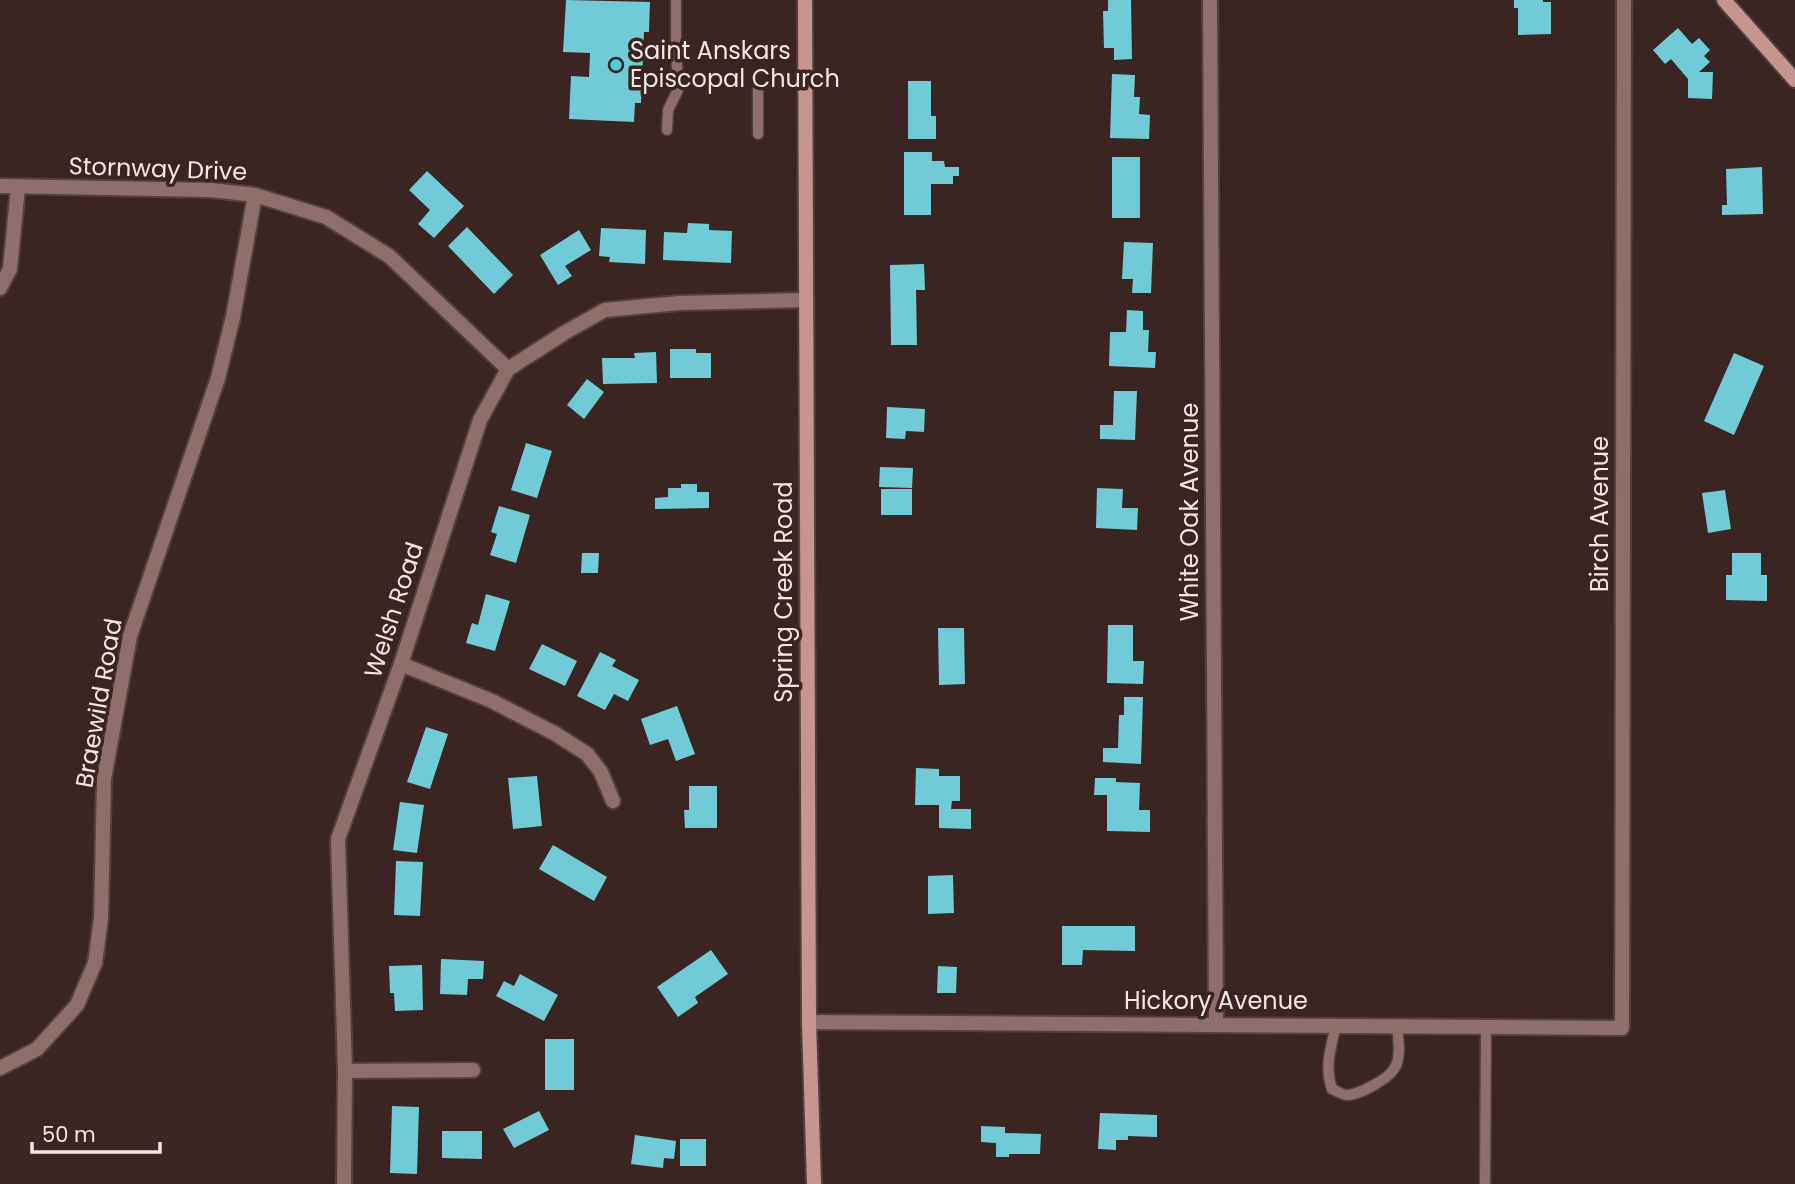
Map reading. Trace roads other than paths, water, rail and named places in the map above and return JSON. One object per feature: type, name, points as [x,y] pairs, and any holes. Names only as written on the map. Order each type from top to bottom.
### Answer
[{"type":"main road","name":"Spring Creek Road","points":[[805,0],[809,1021],[814,1184]]},
{"type":"main road","points":[[1724,0],[1792,72]]},
{"type":"street","name":"White Oak Avenue","points":[[1210,0],[1216,1024]]},
{"type":"street","name":"Birch Avenue","points":[[1622,1028],[1624,0]]},
{"type":"street","name":"Stornway Drive","points":[[0,186],[211,190],[255,195],[326,217],[389,256],[508,369]]},
{"type":"street","points":[[0,288],[10,269],[18,187]]},
{"type":"street","name":"Braewild Road","points":[[0,1068],[37,1049],[77,1004],[95,963],[101,918],[104,779],[130,636],[218,378],[233,317],[255,195]]},
{"type":"street","name":"Welsh Road","points":[[344,1184],[345,1071],[338,839],[401,664],[480,420],[508,369],[605,310],[679,303],[805,300]]},
{"type":"street","points":[[401,664],[492,701],[554,733],[587,754],[601,772],[613,801]]},
{"type":"street","name":"Hickory Avenue","points":[[809,1021],[1622,1028]]},
{"type":"street","points":[[345,1071],[473,1070]]},
{"type":"lane","points":[[667,130],[668,110],[678,90],[676,0]]},
{"type":"lane","points":[[758,90],[758,134]]},
{"type":"lane","points":[[1336,1025],[1327,1075],[1332,1089],[1345,1096],[1374,1086],[1394,1069],[1399,1052],[1397,1026]]},
{"type":"lane","points":[[1485,1184],[1486,1027]]},
{"type":"place","name":"Saint Anskars Episcopal Church","points":[[616,65]]}]
